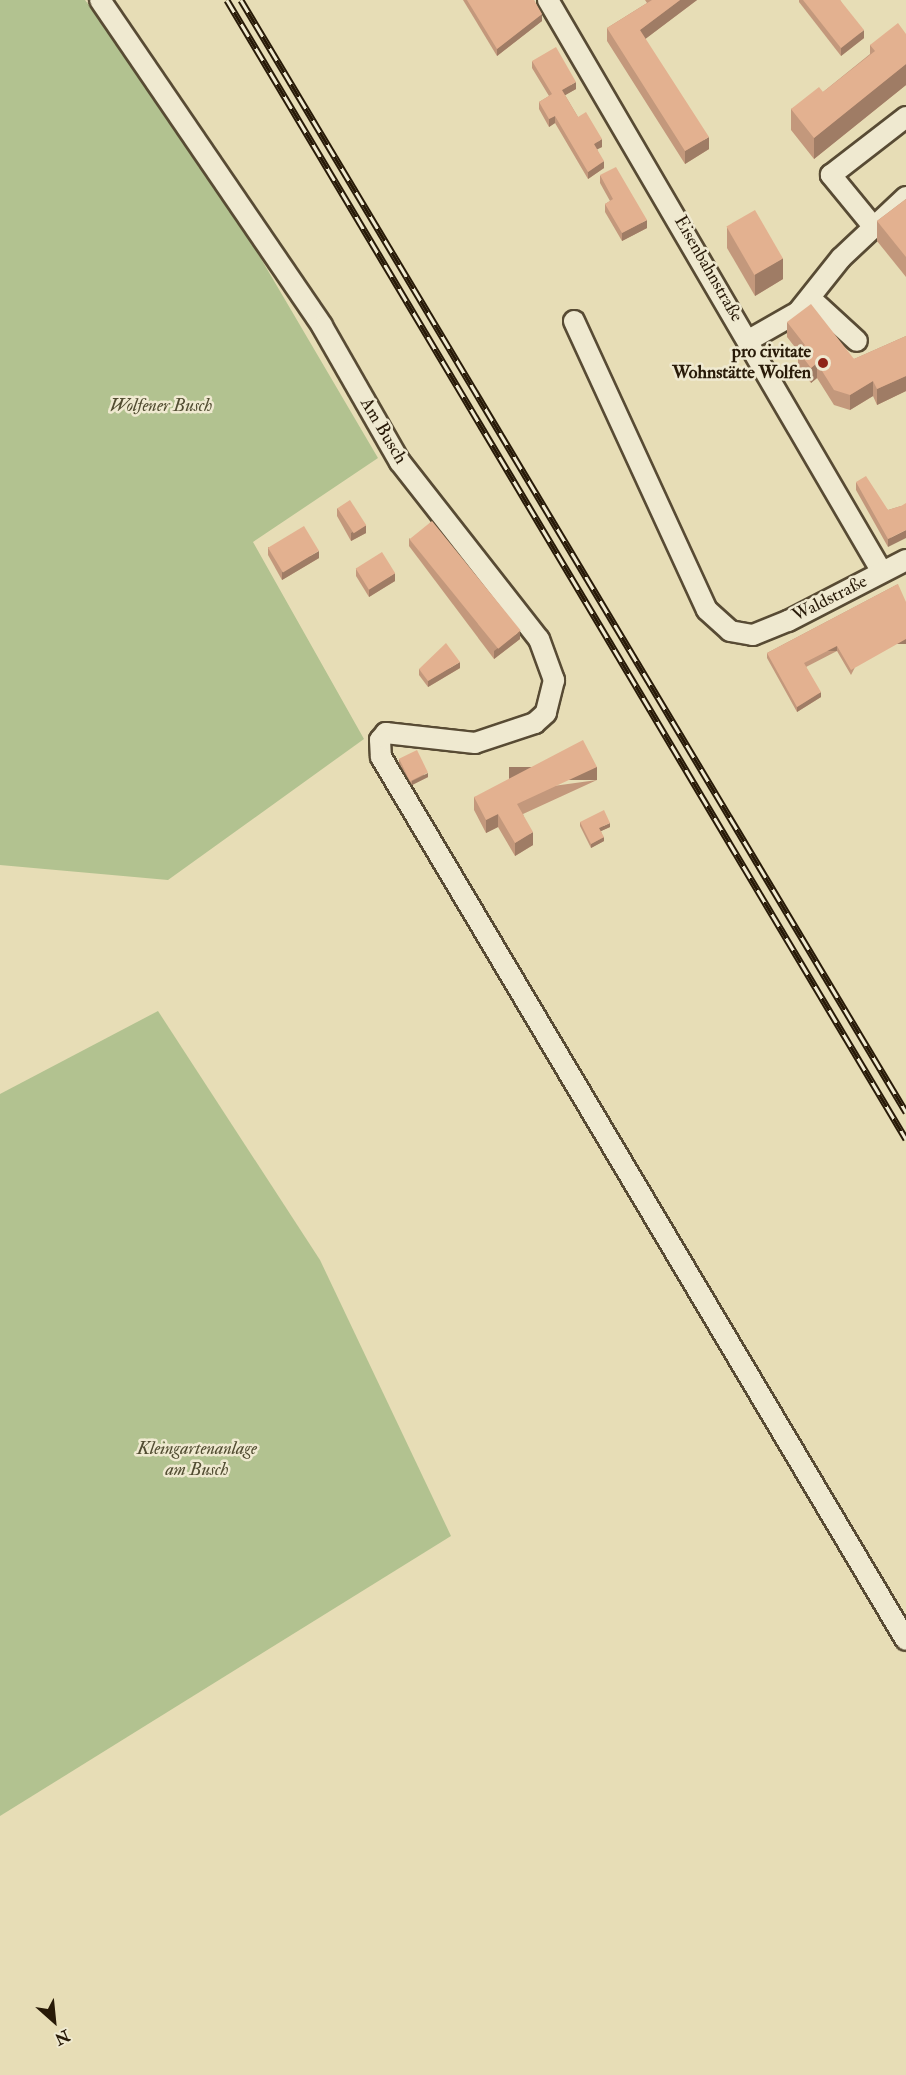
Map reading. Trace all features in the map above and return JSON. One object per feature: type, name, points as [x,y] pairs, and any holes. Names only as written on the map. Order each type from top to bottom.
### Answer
[{"type":"street","name":"Am Busch","points":[[100,0],[322,326],[400,462],[539,639],[548,659],[552,699],[535,723],[475,743],[391,733],[380,740],[384,766],[906,1640]]},
{"type":"street","name":"Eisenbahnstraße","points":[[548,0],[749,340],[882,572]]},
{"type":"street","points":[[872,225],[831,175],[906,117]]},
{"type":"street","points":[[749,340],[811,299],[872,225],[906,197]]},
{"type":"street","points":[[811,299],[857,341]]},
{"type":"street","name":"Waldstraße","points":[[574,321],[707,610],[730,631],[753,635],[882,572],[904,565]]},
{"type":"green space","name":"Wolfener Busch","points":[[0,0],[85,0],[193,143],[378,458],[253,542],[364,739],[168,880],[0,865]]},
{"type":"green space","name":"Kleingartenanlage am Busch","points":[[158,1011],[320,1260],[451,1536],[0,1816],[0,1094]]},
{"type":"building","points":[[467,0],[534,0],[542,14],[497,49]]},
{"type":"building","points":[[652,0],[680,0],[640,30],[709,137],[685,151],[607,28]]},
{"type":"building","points":[[803,0],[840,0],[864,30],[841,48]]},
{"type":"building","points":[[898,23],[906,34],[906,64],[814,138],[791,109],[819,87],[823,92],[875,51],[870,45]]},
{"type":"building","points":[[556,47],[576,82],[562,90],[578,117],[586,112],[602,139],[594,144],[604,161],[588,172],[555,116],[549,119],[539,102],[552,94],[532,61]]},
{"type":"building","points":[[616,167],[647,220],[622,233],[605,204],[613,199],[600,175]]},
{"type":"building","points":[[906,199],[906,257],[877,221]]},
{"type":"building","points":[[755,210],[783,258],[754,275],[726,226]]},
{"type":"building","name":"pro civitate Wohnstätte Wolfen","points":[[811,304],[854,359],[906,336],[906,376],[877,389],[873,381],[850,395],[834,390],[817,363],[811,368],[798,351],[805,345],[787,322]]},
{"type":"building","points":[[866,476],[888,510],[906,503],[906,530],[888,539],[856,482]]},
{"type":"building","points":[[350,500],[366,525],[354,533],[337,508]]},
{"type":"building","points":[[432,521],[521,631],[498,649],[409,539]]},
{"type":"building","points":[[304,526],[319,551],[283,572],[268,548]]},
{"type":"building","points":[[382,552],[395,573],[369,590],[356,568]]},
{"type":"building","points":[[898,584],[906,602],[906,639],[851,670],[837,646],[804,663],[821,692],[797,707],[767,653]]},
{"type":"building","points":[[446,643],[460,662],[428,681],[419,669]]},
{"type":"building","points":[[583,740],[597,767],[517,804],[533,832],[515,843],[498,814],[486,820],[474,797]]},
{"type":"building","points":[[417,750],[428,772],[410,781],[399,759]]},
{"type":"building","points":[[604,810],[610,823],[599,828],[604,837],[591,844],[580,822]]},
{"type":"railway","points":[[227,0],[906,1139]]},
{"type":"railway","points":[[241,0],[906,1112]]},
{"type":"place","name":"pro civitate Wohnstätte Wolfen","points":[[823,363]]}]
